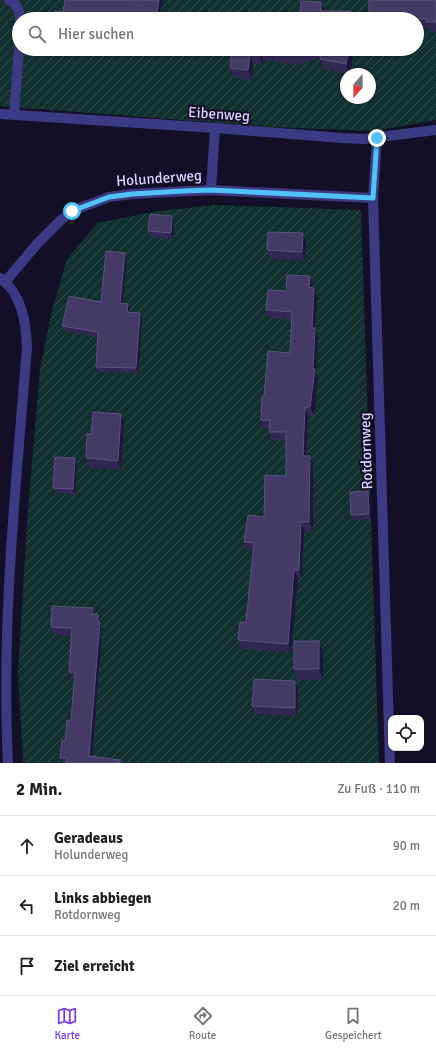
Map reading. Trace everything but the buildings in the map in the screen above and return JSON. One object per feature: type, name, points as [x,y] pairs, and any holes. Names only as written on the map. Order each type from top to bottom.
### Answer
[{"type":"street","points":[[9,0],[17,7],[20,12]]},
{"type":"street","points":[[14,116],[18,56]]},
{"type":"street","name":"Eibenweg","points":[[0,114],[364,139],[436,130]]},
{"type":"street","points":[[211,190],[215,128]]},
{"type":"street","name":"Rotdornweg","points":[[377,138],[373,198],[390,763]]},
{"type":"street","name":"Holunderweg","points":[[2,280],[61,220],[72,211],[109,197],[132,194],[211,190],[373,198]]},
{"type":"street","points":[[2,280],[14,293],[23,310],[27,347],[8,581],[5,655],[8,763]]},
{"type":"green space","points":[[0,0],[436,0],[436,120],[374,131],[271,127],[0,106]]},
{"type":"green space","points":[[214,205],[361,210],[379,763],[23,763],[18,673],[27,522],[40,369],[52,310],[67,259],[97,223],[158,211]]},
{"type":"route","points":[[72,211],[109,197],[183,191],[211,190],[373,198],[377,138]]}]
